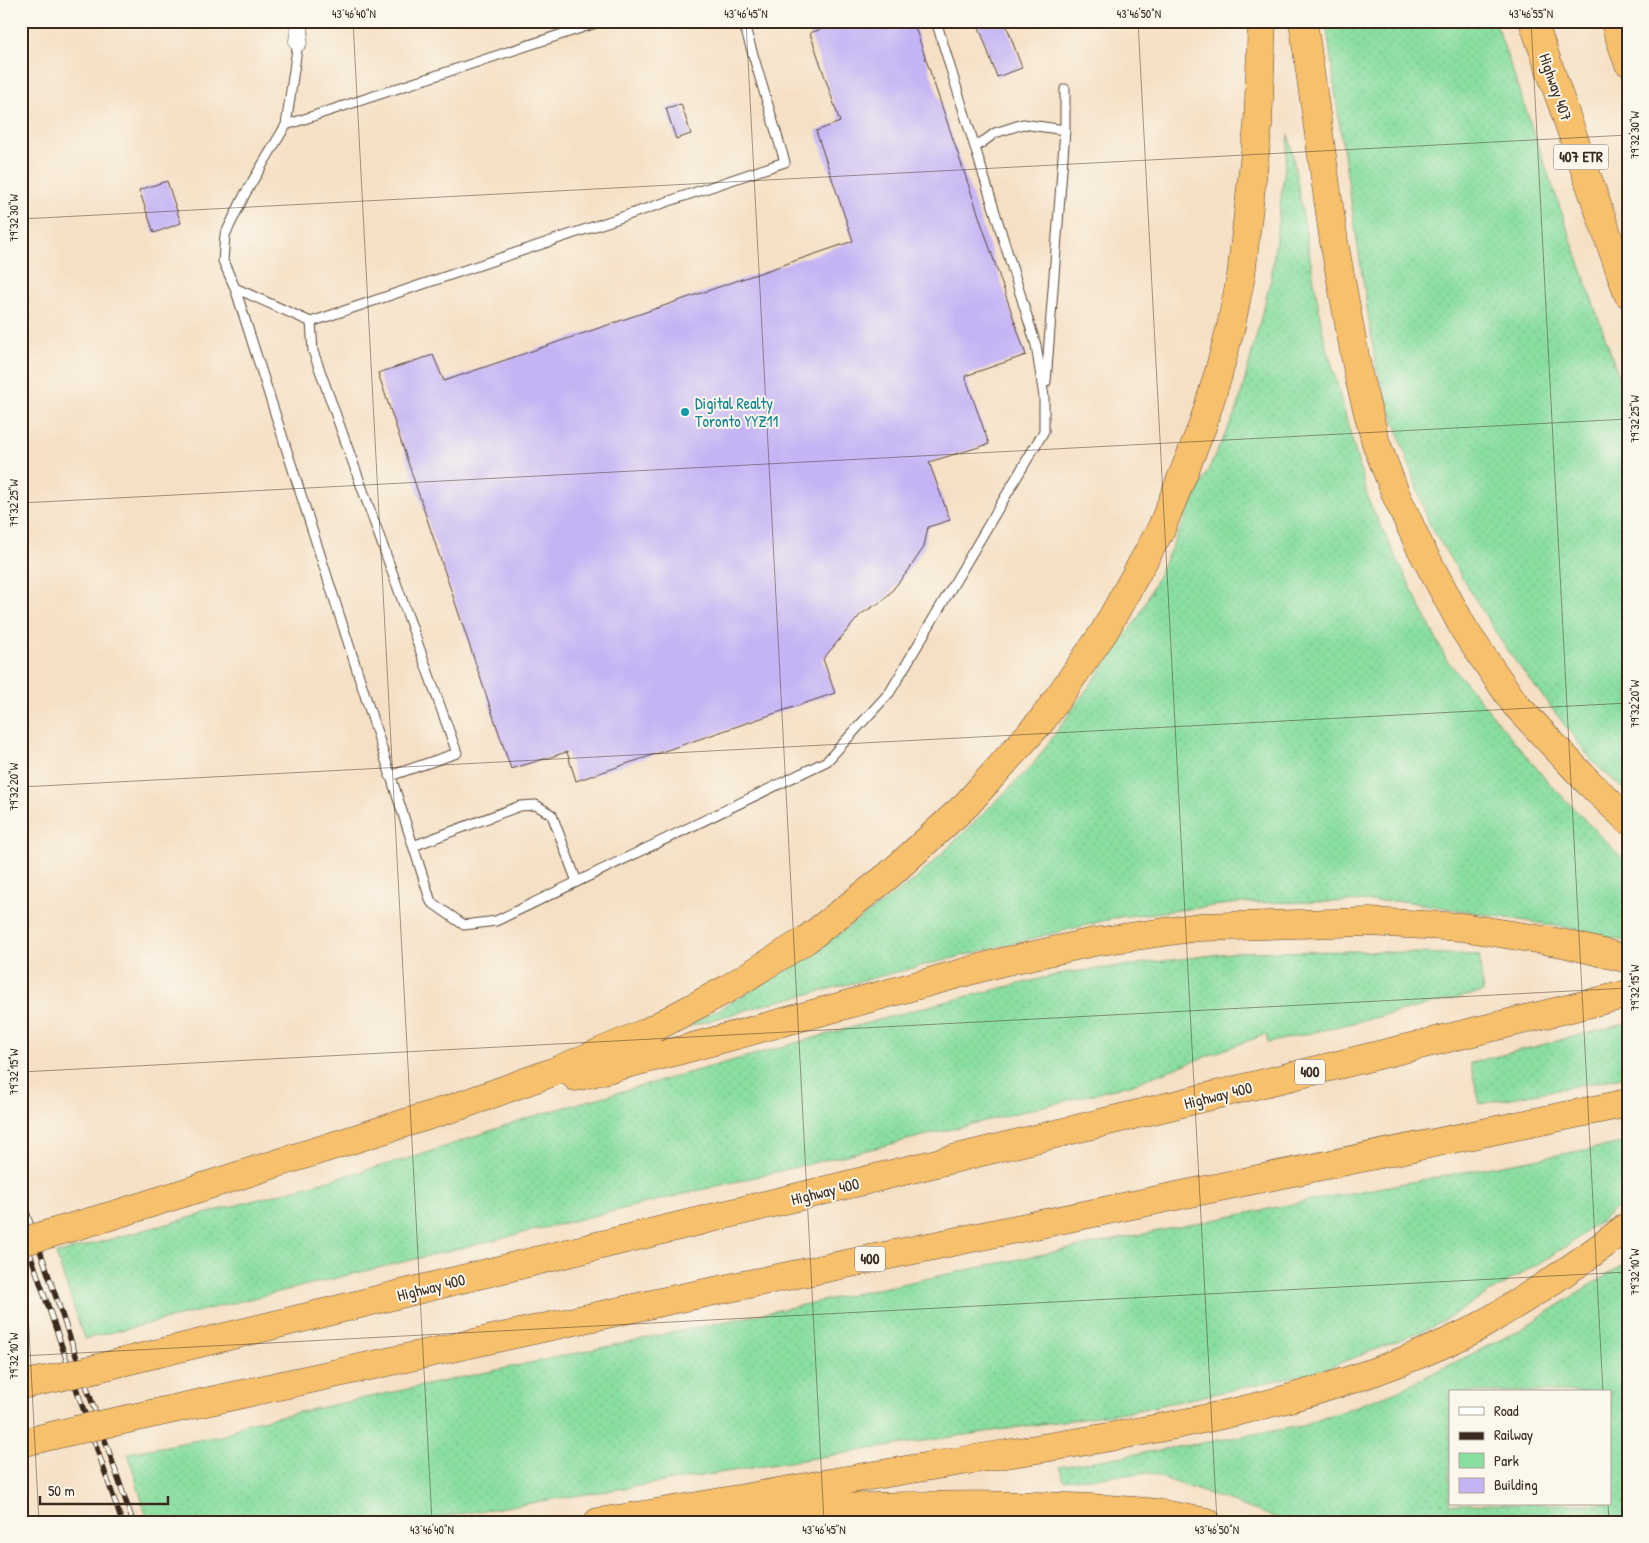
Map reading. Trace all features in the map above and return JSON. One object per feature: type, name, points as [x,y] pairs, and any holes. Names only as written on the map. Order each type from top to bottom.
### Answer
[{"type":"highway","points":[[21,1242],[117,1214],[459,1106],[553,1072],[647,1032],[727,989],[806,940],[888,876],[966,804],[1044,718],[1104,632],[1161,529],[1202,427],[1231,326],[1241,276],[1258,126],[1262,21]]},
{"type":"highway","points":[[1303,21],[1334,242],[1356,360],[1376,443],[1396,495],[1420,547],[1465,631],[1516,704],[1589,783],[1628,820]]},
{"type":"highway","name":"Highway 407","points":[[1533,21],[1628,294]]},
{"type":"highway","points":[[1614,21],[1628,62]]},
{"type":"highway","points":[[459,1106],[674,1052],[1002,962],[1094,942],[1199,927],[1369,922],[1462,927],[1562,943],[1628,959]]},
{"type":"highway","name":"Highway 400","points":[[21,1385],[98,1368],[1628,994]]},
{"type":"highway","name":"400","points":[[21,1443],[666,1301],[1628,1104]]},
{"type":"highway","points":[[598,1522],[657,1514],[825,1483],[1148,1430],[1239,1411],[1324,1388],[1402,1362],[1471,1331],[1548,1285],[1623,1229]]},
{"type":"highway","points":[[657,1514],[974,1505],[1066,1507],[1149,1512],[1207,1522]]},
{"type":"street","points":[[298,42],[300,21]]},
{"type":"lane","points":[[286,125],[602,21]]},
{"type":"lane","points":[[235,288],[311,322],[784,162],[743,21]]},
{"type":"lane","points":[[936,21],[1036,346],[1044,397]]},
{"type":"lane","points":[[298,42],[286,125],[245,194],[225,235],[223,261],[235,288],[431,902],[464,925],[496,922],[827,761],[890,692],[1044,431],[1044,397],[1065,130],[1065,89]]},
{"type":"lane","points":[[976,146],[995,133],[1023,124],[1065,130]]},
{"type":"lane","points":[[311,322],[313,351],[457,753],[390,776]]},
{"type":"lane","points":[[413,846],[520,806],[536,805],[552,815],[577,882]]},
{"type":"green space","points":[[1326,21],[1495,21],[1628,403],[1628,793],[1594,763],[1506,649],[1429,524],[1376,367]]},
{"type":"green space","points":[[1289,134],[1323,333],[1369,502],[1446,659],[1548,782],[1628,864],[1628,942],[1569,928],[1403,901],[1239,903],[1119,917],[764,1005],[673,1031],[718,1010],[793,967],[916,879],[1032,766],[1138,618],[1238,407],[1271,278]]},
{"type":"green space","points":[[1355,951],[1479,955],[1483,992],[1268,1043],[1266,1034],[1130,1085],[84,1339],[56,1254],[418,1156],[530,1117],[936,1004],[1064,973],[1238,952]]},
{"type":"green space","points":[[1628,1023],[1628,1076],[1480,1104],[1470,1063]]},
{"type":"green space","points":[[1628,1142],[1628,1199],[1567,1246],[1433,1327],[1320,1371],[1138,1410],[903,1444],[410,1522],[148,1522],[128,1453],[225,1435],[243,1424],[1009,1261],[1318,1199]]},
{"type":"green space","points":[[1628,1254],[1628,1522],[1288,1522],[1149,1473],[1064,1480],[1059,1467],[1302,1426],[1397,1391],[1520,1330],[1624,1264],[1625,1256]]},
{"type":"building","name":"Digital Realty Toronto YYZ11","points":[[844,21],[913,21],[1026,355],[965,376],[989,444],[929,462],[950,520],[928,527],[924,547],[908,571],[884,600],[861,614],[823,659],[835,693],[576,781],[567,752],[511,769],[378,373],[433,355],[444,381],[853,241],[816,131],[840,122],[810,33]]},
{"type":"building","points":[[977,21],[1005,21],[1022,68],[997,77]]},
{"type":"building","points":[[681,104],[691,134],[676,139],[666,108]]},
{"type":"building","points":[[167,181],[181,223],[154,233],[139,190]]},
{"type":"railway","points":[[21,1195],[133,1522]]},
{"type":"railway","points":[[21,1227],[122,1522]]},
{"type":"place","name":"Digital Realty Toronto YYZ11","points":[[685,412]]}]
